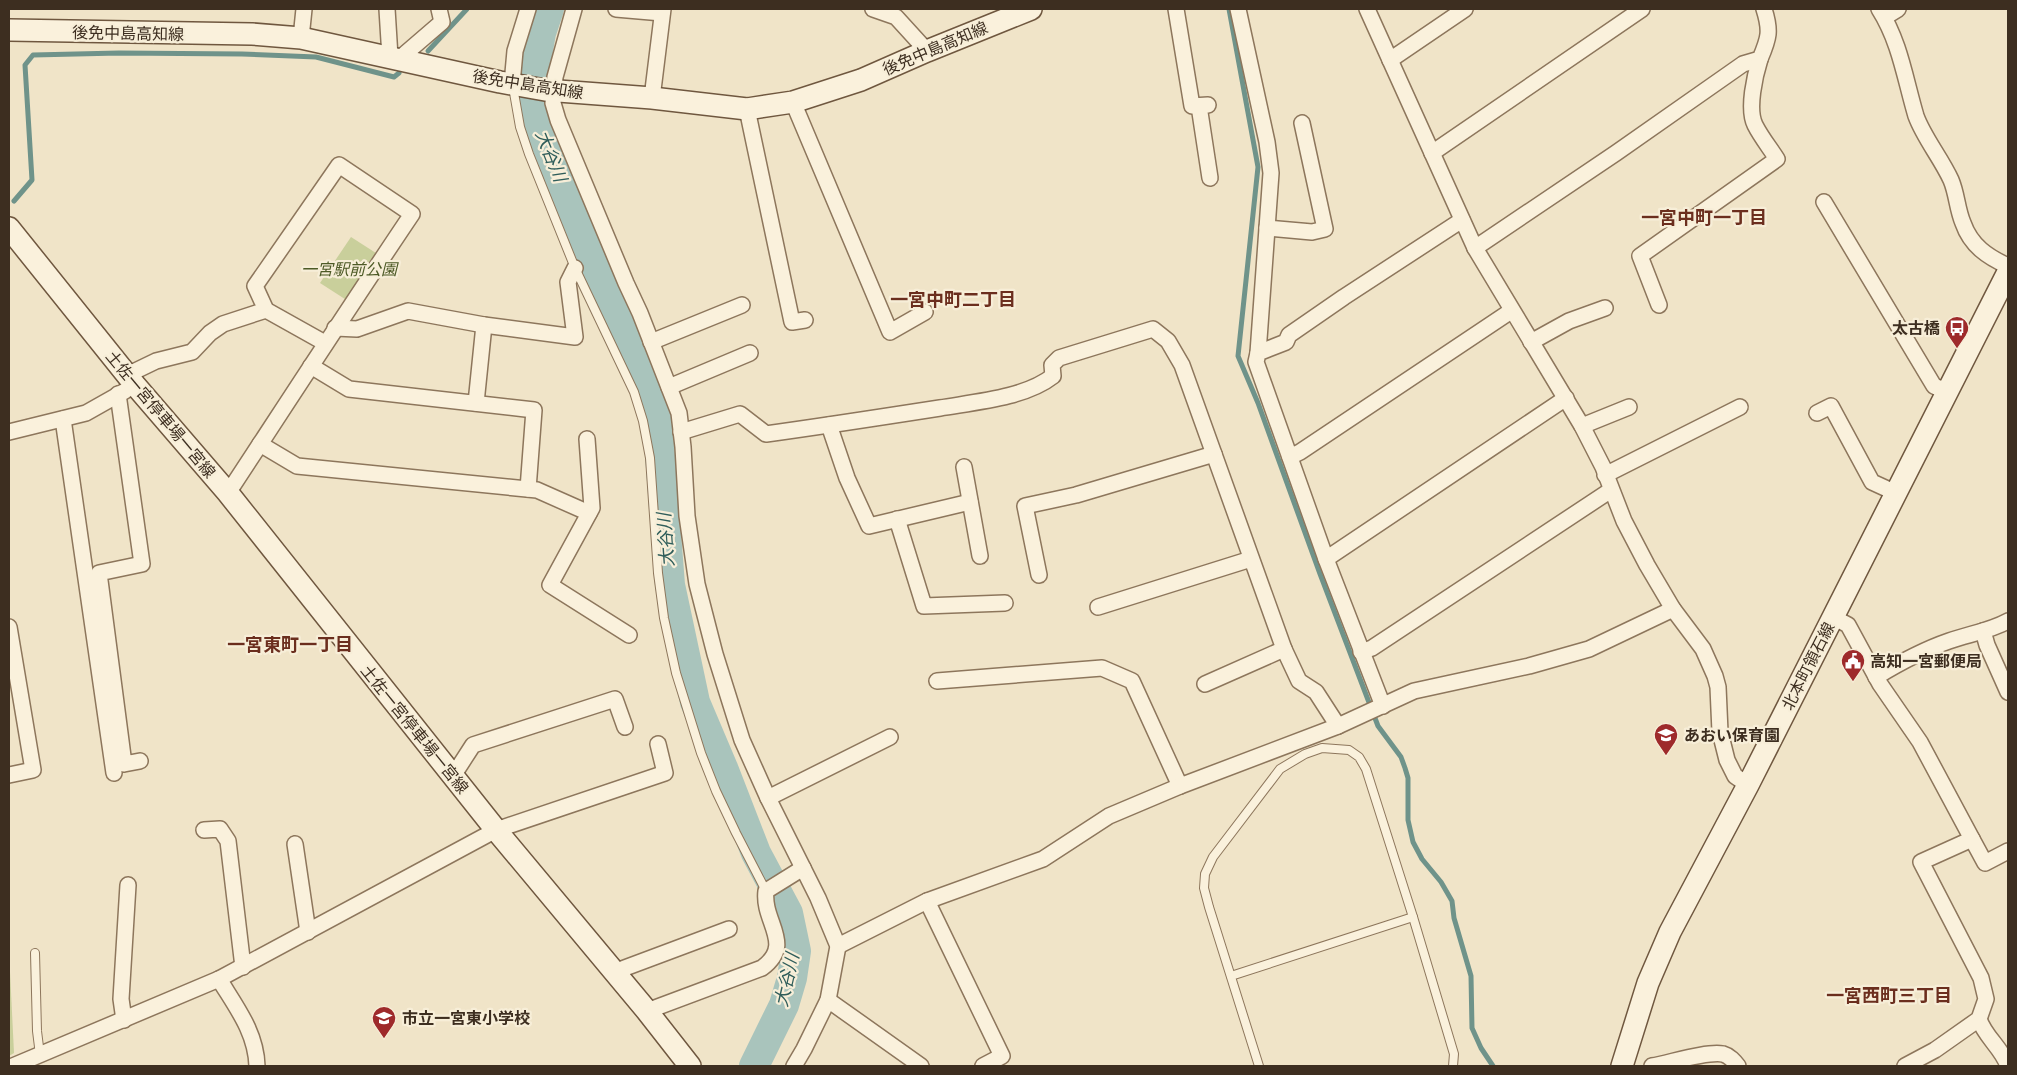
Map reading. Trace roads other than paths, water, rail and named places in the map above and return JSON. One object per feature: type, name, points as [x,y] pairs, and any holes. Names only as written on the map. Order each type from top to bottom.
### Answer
[{"type":"main road","name":"後免中島高知線","points":[[9,30],[252,34],[301,38],[500,82],[550,91],[652,98],[747,109],[793,102],[861,80],[926,51],[1032,9]]},
{"type":"main road","name":"土佐一宮停車場一宮線","points":[[9,228],[126,385],[228,494],[496,830],[647,1011],[690,1066]]},
{"type":"main road","name":"北本町領石線","points":[[1622,1066],[1648,983],[1670,932],[1748,786],[2008,272]]},
{"type":"street","points":[[301,38],[304,9]]},
{"type":"street","points":[[387,9],[394,58],[442,22],[439,9]]},
{"type":"street","points":[[512,84],[515,51],[528,9]]},
{"type":"street","points":[[574,9],[550,91],[553,103],[568,149],[679,412],[687,516],[697,584],[715,654],[742,740],[768,798],[818,898],[838,946],[828,1000],[794,1066]]},
{"type":"street","points":[[616,9],[662,11],[652,98]]},
{"type":"street","points":[[873,9],[896,17],[926,51]]},
{"type":"street","points":[[1176,9],[1192,106],[1203,105],[1210,178]]},
{"type":"street","points":[[1238,9],[1271,173],[1256,362],[1361,652],[1376,709]]},
{"type":"street","points":[[1367,9],[1475,248],[1582,426],[1624,521],[1673,609],[1703,649],[1718,687],[1720,732],[1727,760],[1735,776],[1748,786]]},
{"type":"street","points":[[1390,60],[1465,9]]},
{"type":"street","points":[[1432,153],[1642,9]]},
{"type":"street","points":[[1659,305],[1640,256],[1777,159],[1754,123],[1752,101],[1755,74],[1769,38],[1770,29],[1764,9]]},
{"type":"street","points":[[1898,9],[1882,13],[1900,54],[1917,118],[1950,178],[1962,223],[1968,235],[1984,253],[2008,266]]},
{"type":"street","points":[[1475,248],[1743,64],[1760,59]]},
{"type":"street","points":[[793,102],[890,332],[925,312]]},
{"type":"street","points":[[747,109],[792,322],[805,320]]},
{"type":"street","points":[[1267,228],[1312,232],[1325,229],[1302,123]]},
{"type":"street","points":[[228,494],[325,343],[412,214],[339,165],[254,286],[266,310],[325,343]]},
{"type":"street","points":[[1824,202],[1934,386],[1948,392]]},
{"type":"street","points":[[1258,352],[1286,342],[1289,335],[1462,220]]},
{"type":"street","points":[[335,328],[357,329],[408,311],[484,325],[576,337],[568,282],[574,268]]},
{"type":"street","points":[[651,342],[742,305]]},
{"type":"street","points":[[1531,342],[1569,321],[1605,308]]},
{"type":"street","points":[[9,432],[86,413],[156,361],[192,352],[210,332],[223,324],[266,310]]},
{"type":"street","points":[[1290,457],[1511,310]]},
{"type":"street","points":[[476,403],[484,325]]},
{"type":"street","points":[[681,432],[740,414],[766,434],[1000,398],[1043,384],[1053,376],[1052,365],[1058,358],[1153,329],[1168,341],[1182,365],[1284,649],[1299,681],[1316,692],[1338,726]]},
{"type":"street","points":[[669,388],[750,353]]},
{"type":"street","points":[[311,366],[349,390],[534,410],[528,489]]},
{"type":"street","points":[[126,385],[142,564],[99,573],[124,764],[140,761]]},
{"type":"street","points":[[1326,559],[1566,398]]},
{"type":"street","points":[[1605,475],[1740,406]]},
{"type":"street","points":[[1817,413],[1832,406],[1872,482],[1896,493]]},
{"type":"street","points":[[1582,426],[1629,407]]},
{"type":"street","points":[[63,419],[114,773]]},
{"type":"street","points":[[830,425],[847,478],[869,526],[970,502]]},
{"type":"street","points":[[587,439],[592,508],[550,585],[628,635]]},
{"type":"street","points":[[260,444],[297,466],[537,490],[588,513]]},
{"type":"street","points":[[1039,575],[1025,506],[1076,495],[1214,454]]},
{"type":"street","points":[[964,468],[980,556]]},
{"type":"street","points":[[1361,652],[1372,648],[1611,490]]},
{"type":"street","points":[[897,520],[924,606],[1005,603]]},
{"type":"street","points":[[1098,607],[1251,558]]},
{"type":"street","points":[[838,946],[927,901],[1043,859],[1109,816],[1180,786],[1338,726],[1414,691],[1529,666],[1589,649],[1673,609]]},
{"type":"street","points":[[1834,617],[1848,625],[1876,677],[1920,742],[1985,863],[2008,851]]},
{"type":"street","points":[[1876,677],[1905,659],[1930,648],[1947,641],[1994,629],[2008,621]]},
{"type":"street","points":[[9,627],[33,770],[9,774]]},
{"type":"street","points":[[1983,631],[2008,692]]},
{"type":"street","points":[[1205,684],[1284,649]]},
{"type":"street","points":[[938,681],[1102,668],[1132,681],[1180,786]]},
{"type":"street","points":[[453,776],[473,745],[615,700],[624,727]]},
{"type":"street","points":[[768,798],[890,737]]},
{"type":"street","points":[[13,1066],[219,980],[496,830],[665,773],[658,744]]},
{"type":"street","points":[[204,830],[220,829],[228,841],[243,967]]},
{"type":"street","points":[[1905,1066],[1935,1050],[1979,1019],[1986,998],[1981,978],[1921,862],[1972,839]]},
{"type":"street","points":[[295,844],[308,932]]},
{"type":"street","points":[[647,1011],[762,968],[772,961],[776,951],[776,938],[765,901],[766,891],[803,868]]},
{"type":"street","points":[[124,1020],[121,999],[128,885]]},
{"type":"street","points":[[927,901],[1002,1056],[983,1066]]},
{"type":"street","points":[[614,972],[729,930]]},
{"type":"street","points":[[219,980],[247,1024],[255,1048],[257,1066]]},
{"type":"street","points":[[828,1000],[921,1066]]},
{"type":"street","points":[[1979,1019],[1982,1027],[2005,1056],[2008,1066]]},
{"type":"street","points":[[1652,1066],[1710,1054],[1724,1054],[1738,1066]]},
{"type":"lane","points":[[512,84],[520,127],[574,268],[634,392],[643,422],[650,458],[658,573],[664,618],[676,673],[689,717],[716,791],[766,891]]},
{"type":"lane","points":[[1259,1066],[1209,907],[1204,888],[1205,874],[1212,857],[1280,769],[1305,754],[1322,748],[1349,750],[1359,757],[1366,769],[1454,1054],[1453,1066]]},
{"type":"lane","points":[[1231,976],[1413,917]]},
{"type":"lane","points":[[35,952],[37,1032],[40,1055]]},
{"type":"waterway","points":[[428,51],[467,9]]},
{"type":"waterway","name":"大谷川","points":[[549,9],[541,33],[530,97],[537,122],[613,310],[649,389],[657,416],[670,585],[695,702],[756,853],[788,913],[796,951],[792,978],[784,1005],[754,1066]]},
{"type":"waterway","points":[[1229,9],[1258,167],[1238,356],[1258,403],[1378,726],[1401,757],[1405,768],[1408,778],[1408,820],[1413,842],[1422,859],[1441,882],[1452,901],[1454,918],[1471,976],[1472,1028],[1481,1048],[1493,1066]]},
{"type":"waterway","points":[[14,201],[32,180],[25,65],[33,55],[119,53],[316,57],[394,77],[399,73]]},
{"type":"place","name":"太古橋","points":[[1957,349]]},
{"type":"place","name":"高知一宮郵便局","points":[[1853,682]]},
{"type":"place","name":"あおい保育園","points":[[1666,756]]},
{"type":"place","name":"市立一宮東小学校","points":[[384,1039]]},
{"type":"district","name":"一宮中町一丁目","points":[[1704,218]]},
{"type":"district","name":"一宮中町二丁目","points":[[953,300]]},
{"type":"district","name":"一宮東町一丁目","points":[[290,645]]},
{"type":"district","name":"一宮西町三丁目","points":[[1889,996]]},
{"type":"park label","name":"一宮駅前公園","points":[[349,269]]}]
